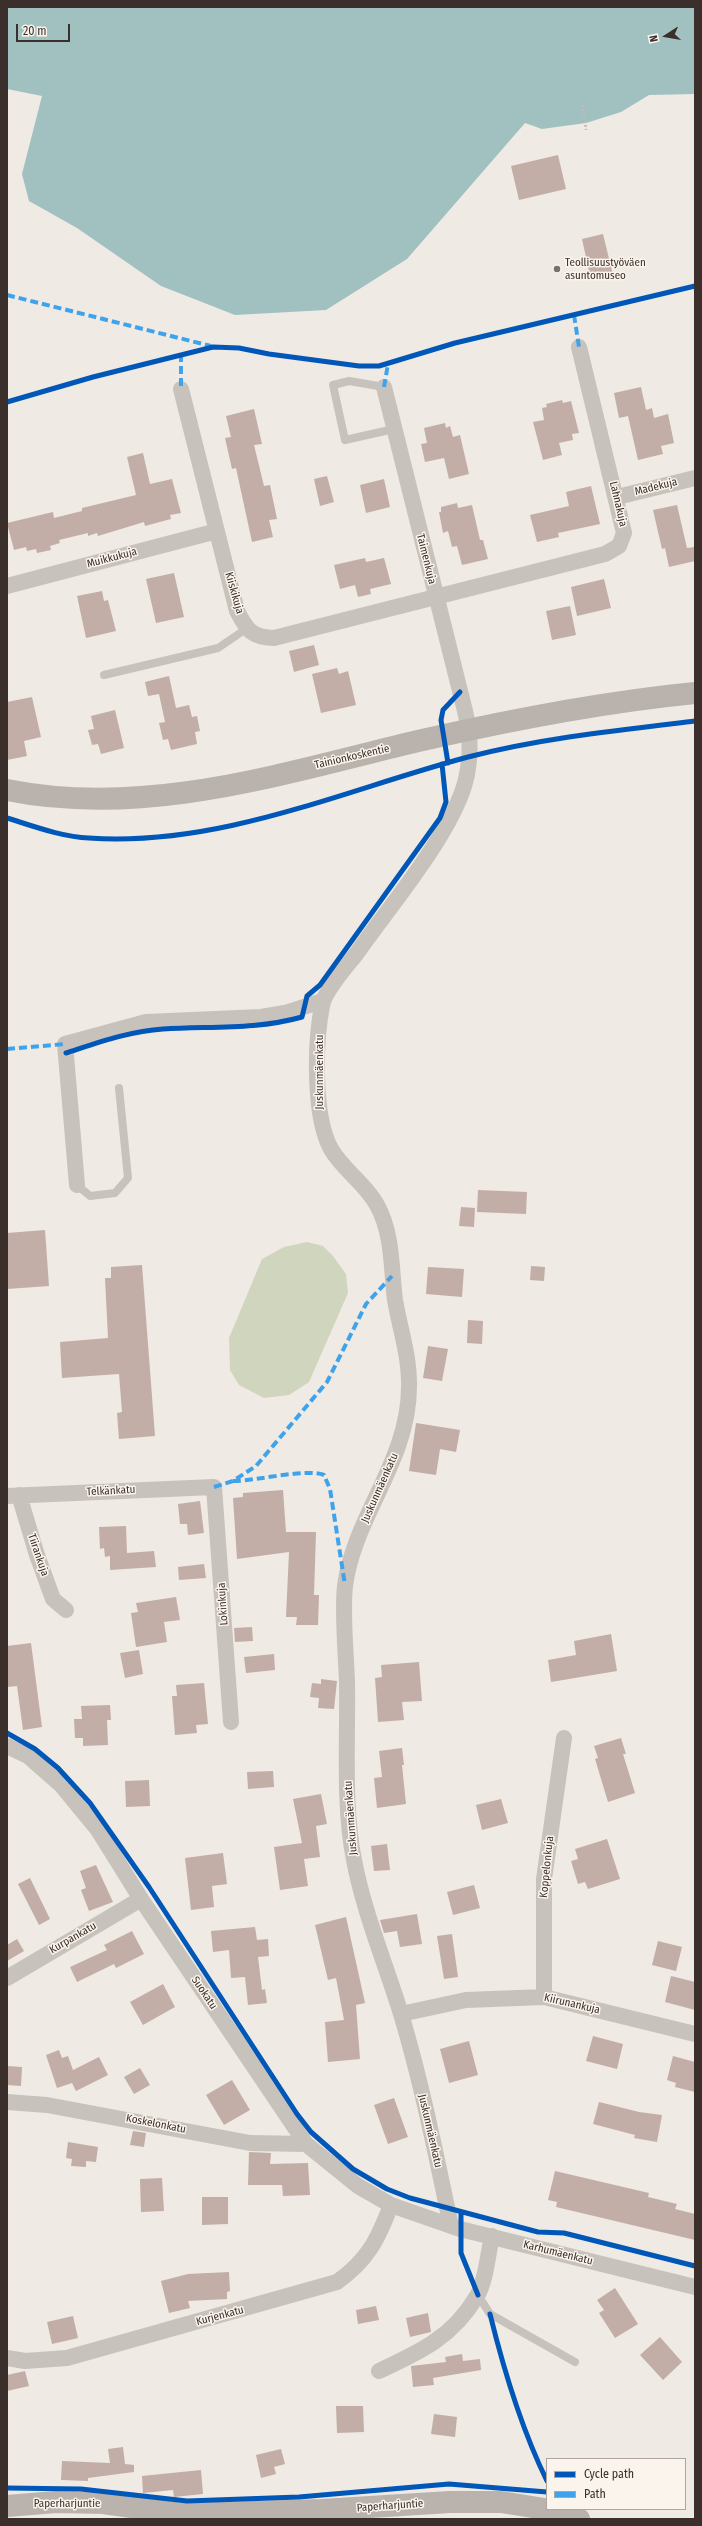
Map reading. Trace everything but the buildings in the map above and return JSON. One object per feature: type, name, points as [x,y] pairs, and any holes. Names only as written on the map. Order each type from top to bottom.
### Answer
[{"type":"street","name":"Lahnakuja","points":[[436,596],[605,554],[618,546],[624,532],[617,497],[579,347]]},
{"type":"street","name":"Taimenkuja","points":[[384,387],[470,730]]},
{"type":"street","name":"Kiiskikuja","points":[[181,389],[237,611],[246,629],[260,638],[274,638],[436,596]]},
{"type":"street","name":"Madekuja","points":[[617,497],[695,478]]},
{"type":"street","name":"Muikkukuja","points":[[7,586],[217,531]]},
{"type":"street","name":"Tainionkoskentie","points":[[7,790],[40,797],[91,800],[154,798],[234,785],[470,730],[569,709],[695,693]]},
{"type":"street","points":[[77,1185],[65,1044],[146,1022],[260,1017],[285,1013],[322,1001],[429,851],[454,811],[465,783],[469,757],[470,730]]},
{"type":"street","name":"Juskunmäenkatu","points":[[322,1001],[318,1055],[318,1110],[331,1150],[377,1204],[389,1237],[396,1302],[410,1388],[404,1428],[389,1472],[360,1533],[345,1585],[349,1805],[353,1857],[368,1918],[401,2014],[433,2136],[451,2226]]},
{"type":"street","name":"Telkänkatu","points":[[13,1495],[214,1487]]},
{"type":"street","name":"Lokinkuja","points":[[214,1487],[231,1722]]},
{"type":"street","name":"Tiirankuja","points":[[13,1495],[53,1598],[66,1610]]},
{"type":"street","name":"Koppelonkuja","points":[[544,1997],[544,1879],[564,1738]]},
{"type":"street","name":"Suokatu","points":[[7,1746],[28,1756],[61,1785],[98,1830],[141,1899],[306,2144],[358,2186],[391,2204],[421,2215]]},
{"type":"street","name":"Kurpankatu","points":[[7,1978],[141,1899]]},
{"type":"street","name":"Kiirunankuja","points":[[401,2014],[466,2000],[544,1997],[695,2034]]},
{"type":"street","name":"Koskelonkatu","points":[[7,2102],[47,2105],[250,2142],[306,2144]]},
{"type":"street","name":"Kurjenkatu","points":[[7,2358],[25,2361],[67,2358],[337,2282],[353,2271],[377,2240],[391,2204]]},
{"type":"street","name":"Karhumäenkatu","points":[[421,2215],[451,2226],[695,2287]]},
{"type":"street","points":[[379,2371],[424,2350],[445,2334],[478,2295],[492,2236]]},
{"type":"street","name":"Paperharjuntie","points":[[7,2506],[56,2502],[103,2503],[182,2514],[318,2515],[450,2502],[502,2502],[546,2509]]},
{"type":"street","name":"Paperharjuntie","points":[[551,2510],[579,2519]]},
{"type":"lane","points":[[384,387],[349,381],[333,385],[345,440],[394,429]]},
{"type":"lane","points":[[104,675],[218,648],[246,629]]},
{"type":"lane","points":[[77,1185],[90,1196],[115,1193],[128,1178],[119,1088]]},
{"type":"lane","points":[[478,2295],[490,2314],[575,2362]]},
{"type":"path","points":[[583,105],[586,130]]},
{"type":"green space","points":[[307,1242],[323,1246],[333,1256],[346,1274],[348,1293],[309,1382],[289,1395],[264,1398],[239,1385],[230,1370],[229,1338],[262,1259],[284,1247]]},
{"type":"water","points":[[7,7],[695,7],[695,94],[649,95],[621,112],[586,123],[542,129],[525,123],[407,259],[326,310],[235,315],[161,286],[77,228],[29,201],[22,174],[42,96],[7,89]]},
{"type":"marked path","points":[[7,295],[211,346]]},
{"type":"marked path","points":[[574,315],[579,347]]},
{"type":"marked path","points":[[181,354],[181,389]]},
{"type":"marked path","points":[[384,387],[388,364]]},
{"type":"marked path","points":[[7,1049],[65,1044]]},
{"type":"marked path","points":[[214,1487],[233,1481],[256,1466],[327,1382],[366,1304],[392,1276]]},
{"type":"marked path","points":[[233,1481],[305,1473],[324,1475],[330,1489],[345,1585]]},
{"type":"cycle path","points":[[7,402],[93,377],[213,347],[239,348],[269,354],[359,366],[379,366],[455,343],[695,286]]},
{"type":"cycle path","points":[[448,763],[441,720],[443,710],[460,692]]},
{"type":"cycle path","points":[[7,818],[68,836],[89,838],[138,838],[186,834],[234,825],[281,813],[328,800],[421,770],[496,750],[581,735],[695,721]]},
{"type":"cycle path","points":[[66,1053],[114,1038],[151,1030],[250,1026],[302,1017],[307,996],[320,985],[440,818],[446,802],[442,764]]},
{"type":"cycle path","points":[[7,1733],[35,1749],[58,1768],[90,1803],[149,1887],[297,2114],[311,2132],[353,2169],[387,2189],[410,2198],[538,2232],[564,2233],[695,2266]]},
{"type":"cycle path","points":[[461,2213],[461,2253],[478,2295]]},
{"type":"cycle path","points":[[490,2314],[501,2357],[521,2420],[546,2479]]},
{"type":"cycle path","points":[[7,2488],[81,2489],[187,2501],[299,2497],[449,2484],[546,2492]]},
{"type":"place","name":"Teollisuustyöväen asuntomuseo","points":[[557,269]]}]
